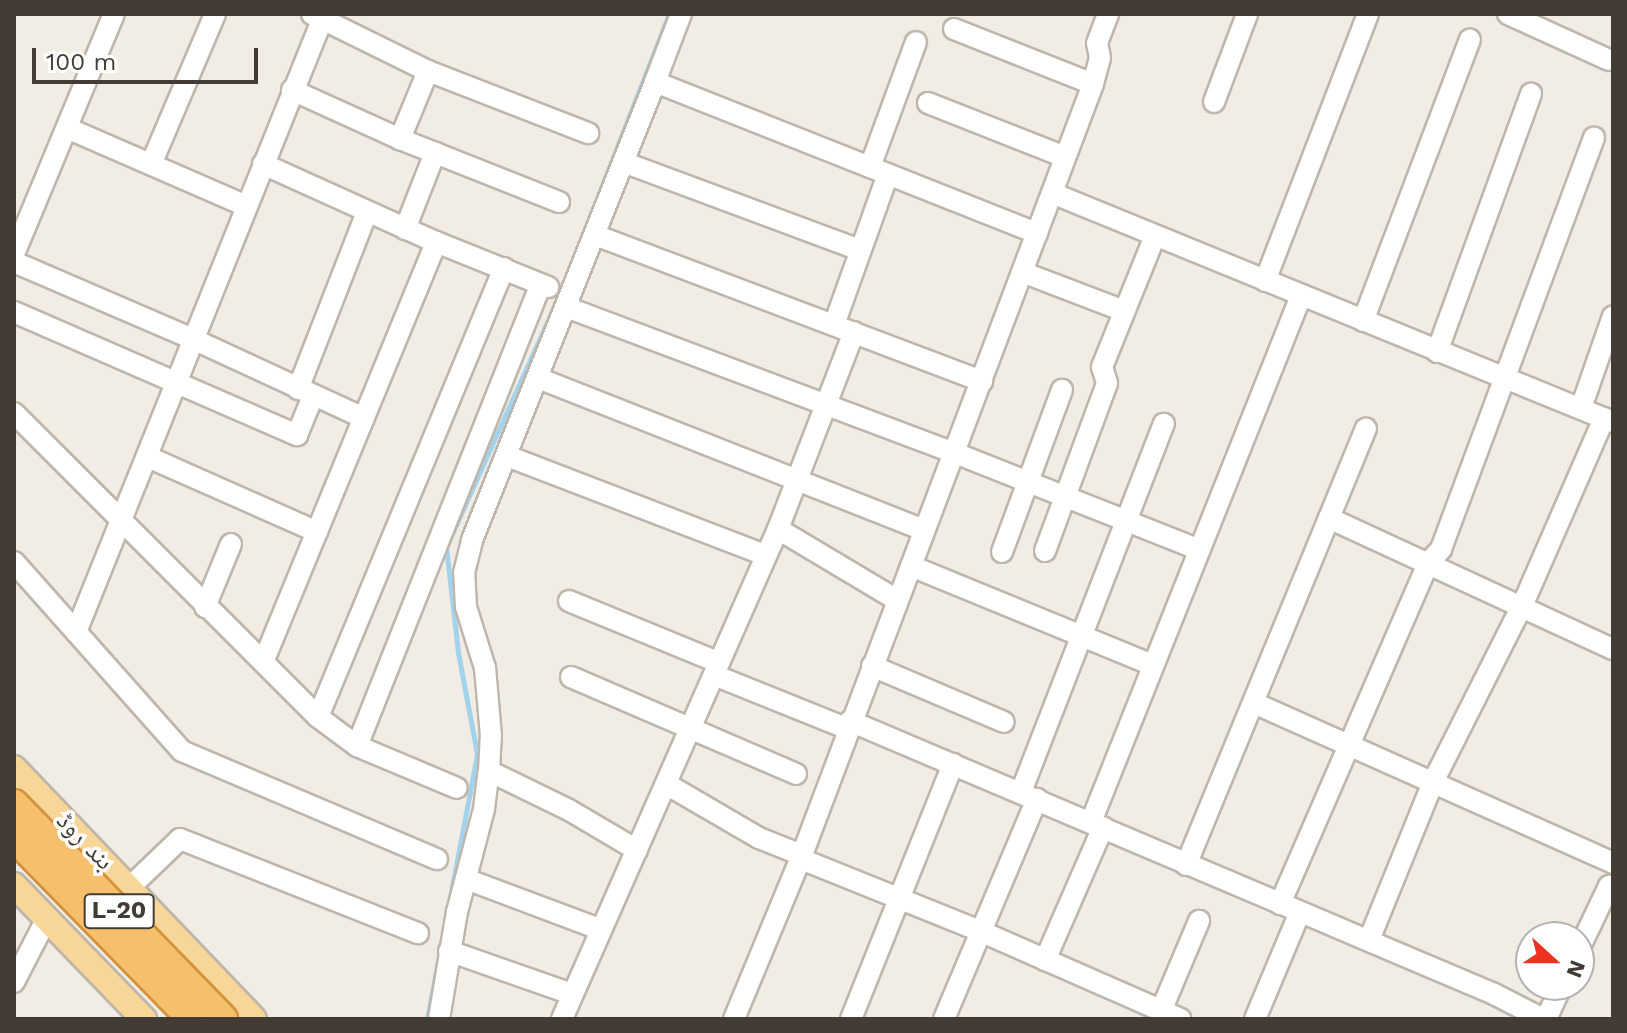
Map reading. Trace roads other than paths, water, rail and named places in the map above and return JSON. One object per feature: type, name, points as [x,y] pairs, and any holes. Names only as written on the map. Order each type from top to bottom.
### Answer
[{"type":"highway","name":"L-20","points":[[14,804],[223,1019]]},
{"type":"highway","name":"L-20","points":[[14,837],[192,1019]]},
{"type":"main road","name":"بند روڈ","points":[[14,768],[254,1019]]},
{"type":"main road","points":[[14,885],[138,1013]]},
{"type":"street","points":[[14,254],[114,14]]},
{"type":"street","points":[[152,162],[215,14]]},
{"type":"street","points":[[439,1019],[449,951],[489,771],[491,736],[485,668],[466,607],[464,573],[472,540],[681,14]]},
{"type":"street","points":[[734,1019],[802,857],[849,725],[1093,84],[1100,58],[1097,43],[1108,14]]},
{"type":"street","points":[[1214,102],[1247,14]]},
{"type":"street","points":[[1265,281],[1368,14]]},
{"type":"street","points":[[1508,14],[1609,60]]},
{"type":"street","points":[[76,632],[195,340],[292,90],[317,17],[428,71],[588,133]]},
{"type":"street","points":[[954,29],[1093,84]]},
{"type":"street","points":[[1363,321],[1470,40]]},
{"type":"street","points":[[834,325],[860,250],[879,170],[916,42]]},
{"type":"street","points":[[400,139],[428,71]]},
{"type":"street","points":[[655,82],[1037,233]]},
{"type":"street","points":[[292,90],[400,139],[559,202]]},
{"type":"street","points":[[1437,352],[1531,94]]},
{"type":"street","points":[[928,103],[1065,157]]},
{"type":"street","points":[[67,128],[152,162],[246,206]]},
{"type":"street","points":[[1280,904],[1429,562],[1441,549],[1594,138]]},
{"type":"street","points":[[405,229],[435,153]]},
{"type":"street","points":[[623,162],[860,250]]},
{"type":"street","points":[[263,164],[405,229],[544,286],[357,746]]},
{"type":"street","points":[[1052,193],[1608,420],[1522,606],[1434,780],[1369,940]]},
{"type":"street","points":[[14,312],[297,435],[306,393],[367,212]]},
{"type":"street","points":[[595,235],[982,381]]},
{"type":"street","points":[[1045,551],[1107,383],[1102,367],[1155,236]]},
{"type":"street","points":[[264,660],[436,242]]},
{"type":"street","points":[[14,262],[195,340],[364,418]]},
{"type":"street","points":[[318,717],[504,268]]},
{"type":"street","points":[[1022,272],[1124,311]]},
{"type":"street","points":[[1045,960],[1097,824],[1152,665],[1301,296]]},
{"type":"street","points":[[566,307],[955,453],[1197,549]]},
{"type":"street","points":[[1581,408],[1613,316]]},
{"type":"street","points":[[562,1019],[599,929],[668,785],[778,529],[854,332]]},
{"type":"street","points":[[538,378],[924,530]]},
{"type":"street","points":[[1002,552],[1062,390]]},
{"type":"street","points":[[14,413],[318,717],[357,746],[457,788]]},
{"type":"street","points":[[948,1018],[1164,424]]},
{"type":"street","points":[[1186,865],[1366,429]]},
{"type":"street","points":[[507,456],[765,555]]},
{"type":"street","points":[[148,457],[317,532]]},
{"type":"street","points":[[1329,518],[1613,649]]},
{"type":"street","points":[[778,529],[897,600]]},
{"type":"street","points":[[205,607],[231,544]]},
{"type":"street","points":[[14,562],[182,751],[437,859]]},
{"type":"street","points":[[911,566],[1152,665]]},
{"type":"street","points":[[569,601],[716,669],[1097,824],[1545,1019],[1554,1001]]},
{"type":"street","points":[[872,666],[1004,722]]},
{"type":"street","points":[[571,677],[796,774]]},
{"type":"street","points":[[1254,703],[1434,780],[1613,863]]},
{"type":"street","points":[[851,1019],[953,764]]},
{"type":"street","points":[[489,771],[569,810],[637,850]]},
{"type":"street","points":[[668,785],[759,838],[980,931],[1158,1014],[1199,921]]},
{"type":"street","points":[[130,887],[180,839],[418,933]]},
{"type":"street","points":[[466,879],[599,929]]},
{"type":"street","points":[[1593,921],[1612,883]]},
{"type":"street","points":[[1255,1019],[1300,912]]},
{"type":"street","points":[[14,982],[47,918]]},
{"type":"street","points":[[449,951],[572,994]]},
{"type":"street","points":[[138,1013],[190,953]]},
{"type":"waterway","points":[[448,908],[477,754],[458,652],[446,547],[559,296],[669,14]]},
{"type":"waterway","points":[[427,1019],[444,930]]}]
